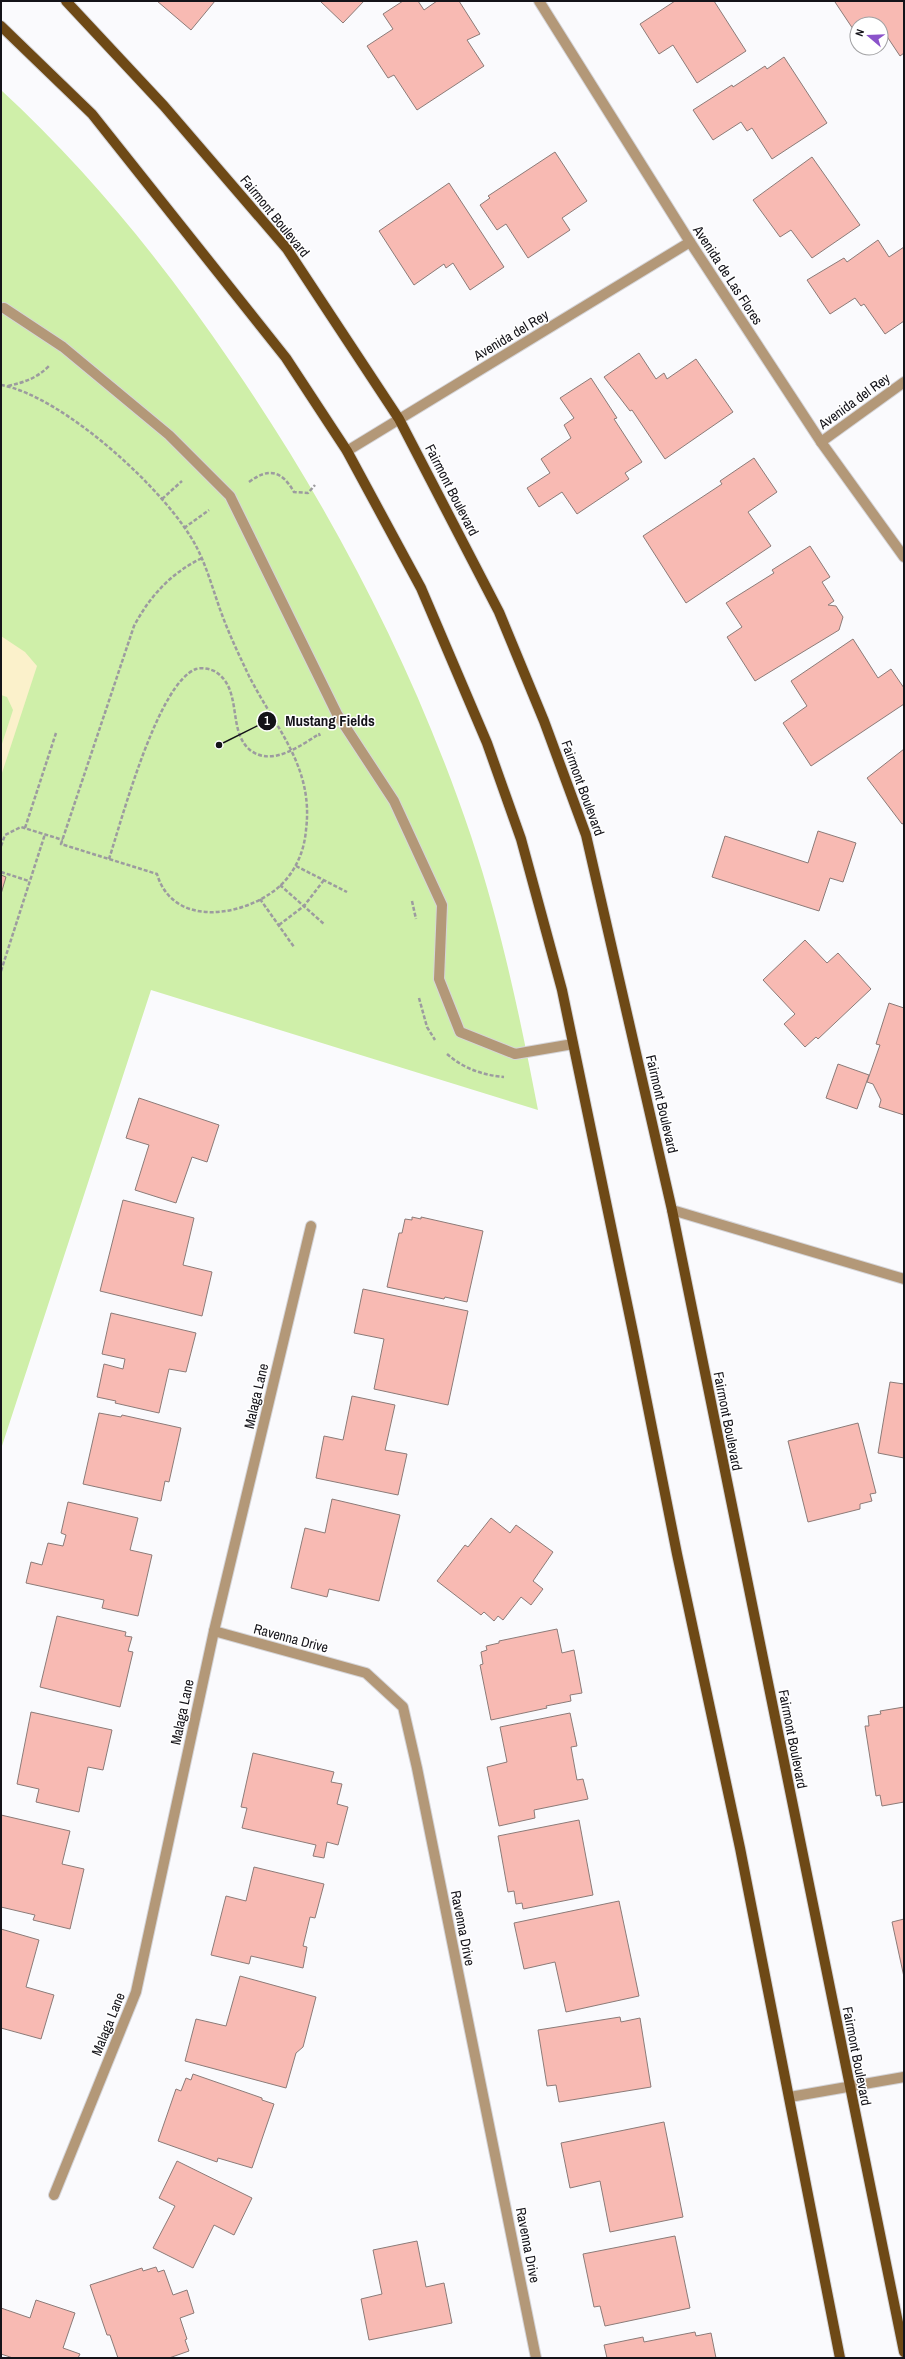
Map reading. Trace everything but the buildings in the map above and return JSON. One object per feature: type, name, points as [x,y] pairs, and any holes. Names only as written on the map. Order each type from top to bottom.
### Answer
[{"type":"main road","name":"Fairmont Boulevard","points":[[66,1],[164,106],[287,249],[399,419],[499,612],[544,721],[586,835],[672,1210],[904,2352]]},
{"type":"main road","points":[[1,26],[92,114],[286,358],[347,451],[421,588],[487,743],[521,839],[562,990],[634,1336],[679,1562],[740,1848],[840,2358]]},
{"type":"street","name":"Avenida de Las Flores","points":[[539,1],[690,242],[821,442],[904,557]]},
{"type":"street","name":"Avenida del Rey","points":[[347,451],[690,242]]},
{"type":"street","points":[[4,308],[64,347],[169,435],[230,496],[337,714],[394,801],[442,905],[439,979],[460,1032],[515,1054],[573,1044]]},
{"type":"street","name":"Avenida del Rey","points":[[821,442],[904,382]]},
{"type":"street","points":[[672,1210],[904,1279]]},
{"type":"street","name":"Malaga Lane","points":[[54,2195],[136,1992],[214,1631],[311,1226]]},
{"type":"street","name":"Ravenna Drive","points":[[214,1631],[366,1673],[403,1707],[420,1784],[536,2358]]},
{"type":"street","points":[[790,2097],[904,2077]]},
{"type":"path","points":[[8,386],[25,382],[40,375],[64,347]]},
{"type":"path","points":[[1,385],[29,393],[56,407],[140,474],[162,499],[184,528],[202,558],[222,613],[249,676],[292,750],[299,765],[308,802],[306,831],[296,866],[280,885],[260,899],[232,911],[207,913],[186,908],[168,898],[160,886],[156,874],[61,844],[134,626],[144,606],[159,588],[175,574],[202,558]]},
{"type":"path","points":[[247,484],[264,473],[274,473],[283,477],[294,492],[308,493],[316,485]]},
{"type":"path","points":[[162,499],[186,478]]},
{"type":"path","points":[[184,528],[213,508]]},
{"type":"path","points":[[109,859],[147,744],[171,694],[184,676],[197,668],[212,669],[222,676],[229,686],[239,733],[246,747],[257,756],[275,757],[292,750],[319,734],[323,739]]},
{"type":"path","points":[[25,828],[56,733]]},
{"type":"path","points":[[1,846],[5,835],[21,827],[63,840]]},
{"type":"path","points":[[1,968],[45,834]]},
{"type":"path","points":[[296,866],[347,892]]},
{"type":"path","points":[[1,872],[29,881]]},
{"type":"path","points":[[279,925],[304,906],[324,880]]},
{"type":"path","points":[[280,885],[324,924]]},
{"type":"path","points":[[411,898],[416,924]]},
{"type":"path","points":[[260,899],[294,947]]},
{"type":"path","points":[[419,994],[427,1027],[437,1043]]},
{"type":"path","points":[[445,1052],[454,1060],[471,1070],[489,1075],[506,1077]]},
{"type":"green space","points":[[1,90],[34,121],[95,186],[180,291],[269,419],[337,533],[368,591],[424,711],[471,836],[501,938],[538,1110],[151,990],[1,1449]]},
{"type":"sand","points":[[1,636],[25,652],[37,666],[1,776],[1,747],[13,710],[7,697],[1,695]]},
{"type":"place","name":"Mustang Fields","points":[[219,745]]}]
